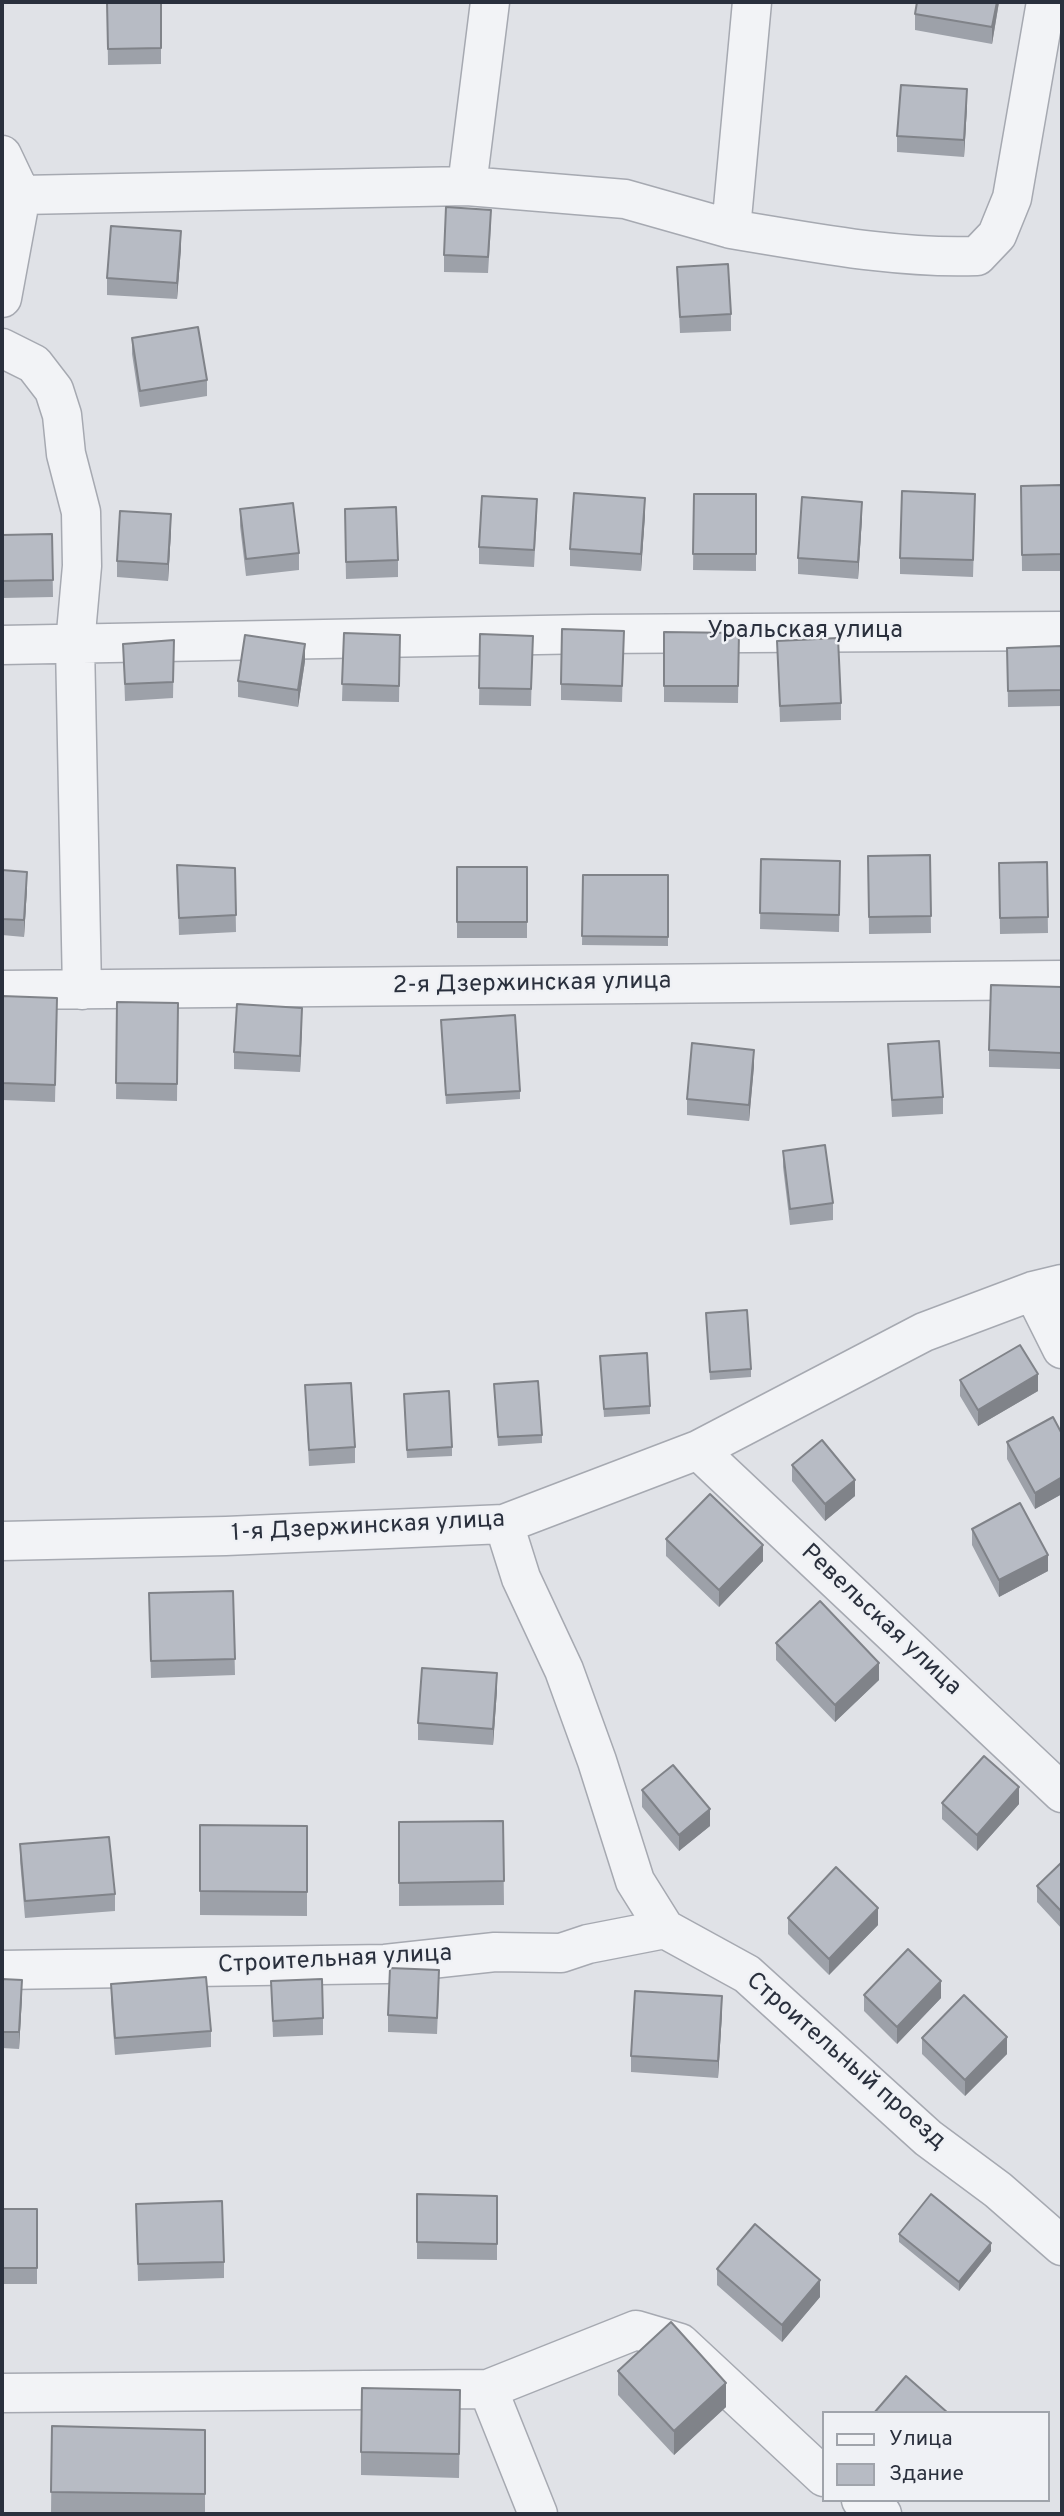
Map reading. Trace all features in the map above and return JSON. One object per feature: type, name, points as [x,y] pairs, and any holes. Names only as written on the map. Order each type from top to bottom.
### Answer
[{"type":"street","points":[[467,186],[490,2]]},
{"type":"street","points":[[731,229],[752,2]]},
{"type":"street","points":[[21,195],[467,186],[625,199],[731,229],[856,250],[952,257],[977,256],[997,235],[1012,198],[1046,2]]},
{"type":"street","points":[[2,155],[21,195],[2,298]]},
{"type":"street","points":[[2,348],[34,365],[54,390],[62,415],[66,454],[80,512],[82,566],[75,644],[82,990]]},
{"type":"street","name":"Уральская улица","points":[[2,645],[592,634],[1062,631]]},
{"type":"street","name":"2-я Дзержинская улица","points":[[2,990],[1062,980]]},
{"type":"street","points":[[1047,1288],[1062,1349]]},
{"type":"street","name":"1-я Дзержинская улица","points":[[2,1541],[504,1524],[698,1450],[924,1332],[1047,1288]]},
{"type":"street","name":"Ревельская улица","points":[[698,1450],[1062,1793]]},
{"type":"street","name":"Строительный проезд","points":[[504,1524],[521,1578],[564,1670],[588,1735],[635,1881],[664,1928],[747,1974],[928,2138],[998,2190],[1062,2246]]},
{"type":"street","name":"Строительная улица","points":[[2,1970],[385,1964],[495,1952],[561,1953],[588,1944],[664,1928]]},
{"type":"street","points":[[2,2393],[488,2389],[636,2330],[680,2343],[822,2475]]},
{"type":"street","points":[[488,2389],[538,2514]]},
{"type":"street","points":[[864,2502],[882,2514]]},
{"type":"building","points":[[107,2],[161,2],[161,48],[108,49]]},
{"type":"building","points":[[917,2],[997,2],[992,27],[915,14]]},
{"type":"building","points":[[901,85],[967,89],[964,140],[897,136]]},
{"type":"building","points":[[446,207],[491,210],[488,257],[444,255]]},
{"type":"building","points":[[111,226],[181,231],[177,283],[107,278]]},
{"type":"building","points":[[728,264],[731,314],[680,317],[677,267]]},
{"type":"building","points":[[198,327],[207,380],[140,391],[132,338]]},
{"type":"building","points":[[1062,485],[1062,554],[1022,555],[1021,486]]},
{"type":"building","points":[[902,491],[975,494],[973,560],[900,558]]},
{"type":"building","points":[[574,493],[645,498],[641,554],[570,549]]},
{"type":"building","points":[[694,494],[756,494],[756,554],[693,554]]},
{"type":"building","points":[[482,496],[537,499],[534,550],[479,547]]},
{"type":"building","points":[[802,497],[862,502],[858,562],[798,558]]},
{"type":"building","points":[[293,503],[299,553],[246,559],[240,509]]},
{"type":"building","points":[[396,507],[398,560],[346,562],[345,509]]},
{"type":"building","points":[[120,511],[171,514],[168,564],[117,561]]},
{"type":"building","points":[[52,534],[53,580],[2,581],[2,535]]},
{"type":"building","points":[[562,629],[624,631],[622,686],[561,684]]},
{"type":"building","points":[[664,632],[739,633],[738,686],[664,686]]},
{"type":"building","points":[[344,633],[400,635],[399,686],[342,684]]},
{"type":"building","points":[[480,634],[533,636],[531,689],[479,688]]},
{"type":"building","points":[[245,635],[305,644],[298,690],[238,681]]},
{"type":"building","points":[[838,638],[841,703],[780,706],[777,641]]},
{"type":"building","points":[[174,640],[173,682],[125,684],[123,644]]},
{"type":"building","points":[[1062,646],[1062,690],[1008,691],[1007,648]]},
{"type":"building","points":[[930,855],[931,916],[869,917],[868,856]]},
{"type":"building","points":[[761,859],[840,861],[839,915],[760,913]]},
{"type":"building","points":[[1047,862],[1048,917],[1000,918],[999,863]]},
{"type":"building","points":[[177,865],[235,868],[236,915],[179,918]]},
{"type":"building","points":[[457,867],[527,867],[527,922],[457,922]]},
{"type":"building","points":[[2,870],[27,872],[24,920],[2,919]]},
{"type":"building","points":[[583,875],[668,875],[668,937],[582,936]]},
{"type":"building","points":[[991,985],[1062,987],[1061,1053],[989,1050]]},
{"type":"building","points":[[2,996],[57,998],[55,1085],[2,1083]]},
{"type":"building","points":[[117,1002],[178,1003],[177,1084],[116,1083]]},
{"type":"building","points":[[237,1004],[302,1008],[300,1056],[234,1052]]},
{"type":"building","points":[[515,1015],[520,1091],[446,1095],[441,1020]]},
{"type":"building","points":[[939,1041],[943,1097],[892,1100],[888,1044]]},
{"type":"building","points":[[692,1043],[754,1050],[749,1105],[687,1099]]},
{"type":"building","points":[[825,1145],[833,1203],[790,1209],[783,1151]]},
{"type":"building","points":[[747,1310],[751,1369],[710,1372],[706,1313]]},
{"type":"building","points":[[1020,1345],[1038,1374],[978,1410],[960,1380]]},
{"type":"building","points":[[647,1353],[650,1406],[604,1409],[600,1356]]},
{"type":"building","points":[[538,1381],[542,1435],[498,1437],[494,1384]]},
{"type":"building","points":[[351,1383],[355,1447],[309,1450],[305,1385]]},
{"type":"building","points":[[449,1391],[452,1447],[407,1450],[404,1394]]},
{"type":"building","points":[[1053,1417],[1062,1434],[1062,1477],[1035,1493],[1007,1442]]},
{"type":"building","points":[[822,1440],[855,1480],[825,1504],[792,1465]]},
{"type":"building","points":[[710,1494],[763,1545],[719,1590],[666,1539]]},
{"type":"building","points":[[1020,1503],[1048,1555],[999,1580],[972,1529]]},
{"type":"building","points":[[233,1591],[235,1659],[151,1661],[149,1593]]},
{"type":"building","points":[[820,1601],[879,1663],[835,1705],[776,1643]]},
{"type":"building","points":[[422,1668],[497,1673],[493,1729],[418,1723]]},
{"type":"building","points":[[984,1756],[1019,1787],[977,1835],[942,1803]]},
{"type":"building","points":[[673,1765],[710,1809],[679,1835],[642,1790]]},
{"type":"building","points":[[503,1821],[504,1881],[399,1883],[399,1822]]},
{"type":"building","points":[[200,1825],[307,1826],[307,1892],[200,1891]]},
{"type":"building","points":[[109,1837],[115,1894],[25,1901],[20,1844]]},
{"type":"building","points":[[1062,1862],[1062,1912],[1037,1886]]},
{"type":"building","points":[[836,1867],[878,1908],[829,1959],[788,1918]]},
{"type":"building","points":[[908,1949],[941,1981],[897,2027],[864,1995]]},
{"type":"building","points":[[390,1968],[439,1970],[437,2018],[388,2015]]},
{"type":"building","points":[[206,1977],[211,2031],[115,2038],[111,1984]]},
{"type":"building","points":[[2,1979],[22,1980],[19,2032],[2,2032]]},
{"type":"building","points":[[322,1979],[323,2018],[273,2021],[271,1981]]},
{"type":"building","points":[[635,1991],[722,1996],[718,2061],[631,2056]]},
{"type":"building","points":[[964,1995],[1007,2037],[965,2080],[922,2038]]},
{"type":"building","points":[[417,2194],[497,2196],[497,2244],[417,2242]]},
{"type":"building","points":[[931,2194],[991,2243],[959,2282],[899,2234]]},
{"type":"building","points":[[222,2201],[224,2262],[138,2264],[136,2204]]},
{"type":"building","points":[[2,2209],[37,2209],[37,2268],[2,2268]]},
{"type":"building","points":[[755,2224],[820,2280],[782,2325],[717,2269]]},
{"type":"building","points":[[671,2322],[726,2383],[674,2431],[618,2371]]},
{"type":"building","points":[[906,2376],[946,2411],[876,2411]]},
{"type":"building","points":[[362,2388],[460,2390],[459,2454],[361,2452]]},
{"type":"building","points":[[52,2426],[205,2430],[205,2494],[51,2492]]}]
